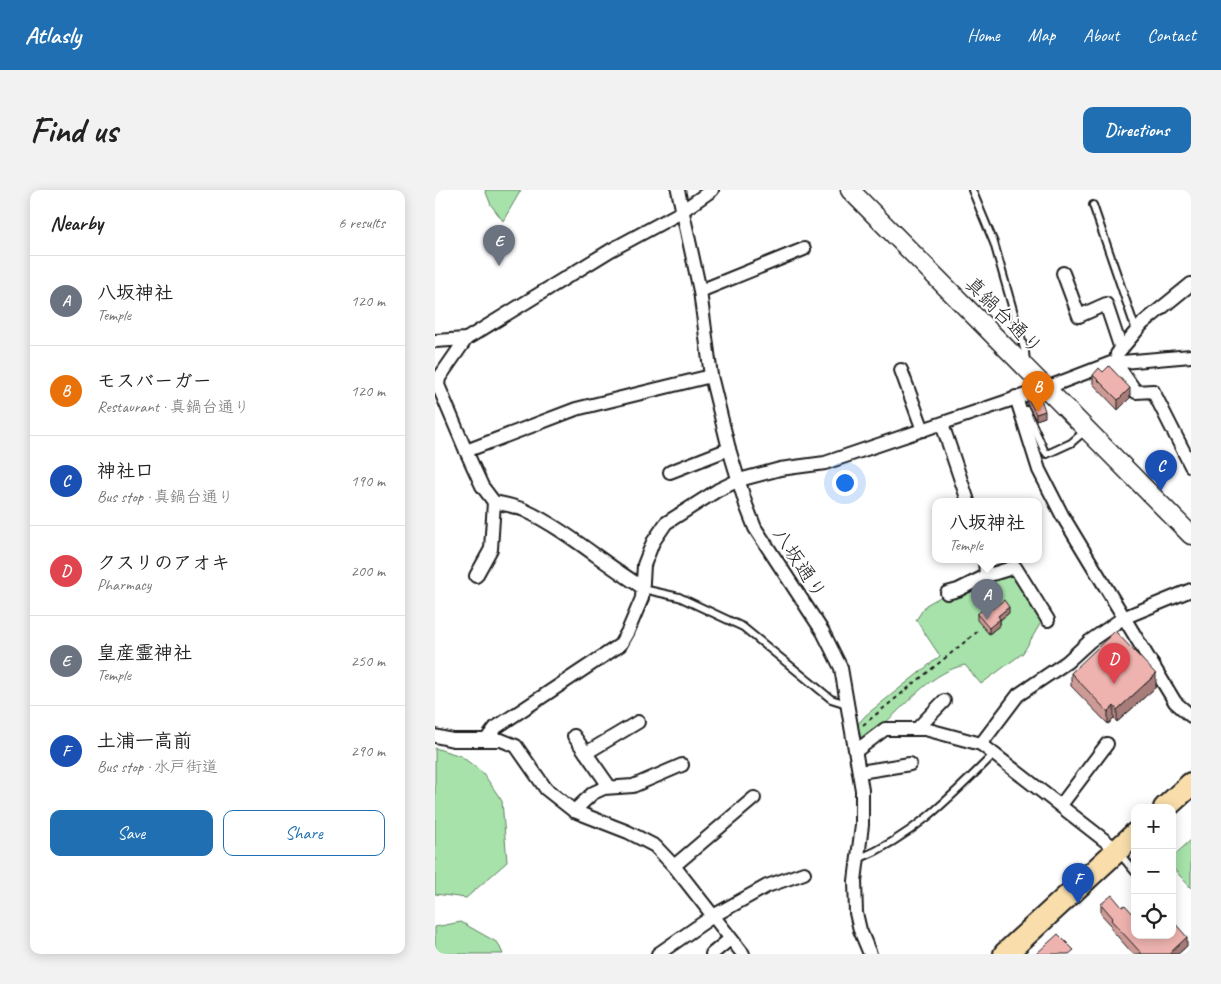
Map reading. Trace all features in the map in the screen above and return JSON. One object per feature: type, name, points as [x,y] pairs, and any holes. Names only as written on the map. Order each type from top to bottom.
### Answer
[{"type":"highway","points":[[1169,804],[1191,784]]},
{"type":"highway","points":[[1005,954],[1131,838]]},
{"type":"street","name":"八坂通り","points":[[678,190],[700,291],[711,376],[729,449],[755,528],[834,653],[844,679],[852,735],[860,772],[862,825],[857,860],[856,913],[860,930],[870,954]]},
{"type":"street","points":[[643,588],[612,569],[552,526],[522,509],[494,502],[482,486],[466,451],[438,385],[439,378],[466,339],[611,250],[676,215],[712,190]]},
{"type":"street","name":"真鍋台通り","points":[[850,190],[1191,535]]},
{"type":"street","points":[[700,291],[804,249]]},
{"type":"street","points":[[1063,273],[1079,316],[1106,304],[1121,349]]},
{"type":"street","points":[[1113,362],[1136,330],[1191,284]]},
{"type":"street","points":[[435,341],[466,339]]},
{"type":"street","points":[[486,740],[495,728],[620,645],[642,598],[644,566],[653,542],[666,523],[700,500],[739,480],[779,469],[825,463],[1046,388],[1113,362],[1191,356]]},
{"type":"street","points":[[1113,362],[1136,392],[1153,391],[1191,466]]},
{"type":"street","points":[[901,370],[923,430]]},
{"type":"street","points":[[466,451],[576,409],[711,376]]},
{"type":"street","points":[[1019,396],[1039,470],[1062,515],[1175,702],[1191,716]]},
{"type":"street","points":[[942,424],[967,498]]},
{"type":"street","points":[[671,472],[729,449]]},
{"type":"street","points":[[476,576],[491,549],[494,502]]},
{"type":"street","points":[[985,563],[986,576]]},
{"type":"street","points":[[947,593],[958,590],[986,576],[1015,567],[1048,620]]},
{"type":"street","points":[[981,744],[1019,695],[1067,662],[1090,641],[1123,618],[1191,590]]},
{"type":"street","points":[[918,728],[944,701]]},
{"type":"street","points":[[586,753],[638,722]]},
{"type":"street","points":[[856,751],[885,729],[918,728],[950,734],[981,744],[1117,850]]},
{"type":"street","points":[[435,736],[453,740],[501,740],[516,746],[546,789],[574,811],[628,832],[655,846],[674,866],[743,954]]},
{"type":"street","points":[[575,736],[609,786]]},
{"type":"street","points":[[1061,805],[1107,744]]},
{"type":"street","points":[[860,772],[910,764]]},
{"type":"street","points":[[574,811],[593,793],[609,786],[633,786],[682,765]]},
{"type":"street","points":[[674,866],[754,798]]},
{"type":"street","points":[[658,954],[713,916],[767,886],[804,873]]},
{"type":"street","points":[[712,954],[730,938]]},
{"type":"lane","points":[[972,190],[994,243],[1025,352],[1026,368]]},
{"type":"lane","points":[[1093,205],[1136,330]]},
{"type":"lane","points":[[1019,396],[1047,454],[1071,443],[1087,429]]},
{"type":"lane","points":[[643,588],[679,598],[743,627],[831,699],[847,704]]},
{"type":"lane","points":[[857,860],[886,846],[915,827],[940,807],[994,754]]},
{"type":"lane","points":[[1117,850],[1131,867]]},
{"type":"path","points":[[852,735],[977,632]]},
{"type":"green space","points":[[485,190],[521,190],[503,221],[491,205]]},
{"type":"green space","points":[[1012,572],[1043,619],[1023,653],[981,684],[965,665],[942,674],[922,688],[883,725],[860,740],[857,725],[866,715],[940,656],[916,620],[926,605],[942,596]]},
{"type":"green space","points":[[435,748],[461,756],[483,773],[502,801],[507,862],[466,898],[435,894]]},
{"type":"green space","points":[[1191,840],[1191,888],[1176,871],[1176,853]]},
{"type":"green space","points":[[461,922],[498,943],[503,954],[435,954],[435,927]]},
{"type":"building","points":[[1109,366],[1130,388],[1118,400],[1093,375],[1099,368],[1103,372]]},
{"type":"building","points":[[1039,393],[1045,411],[1036,414],[1027,397]]},
{"type":"building","points":[[1004,600],[1009,607],[998,616],[1000,619],[989,628],[977,614],[989,605],[992,609]]},
{"type":"building","points":[[1115,631],[1156,674],[1117,710],[1114,706],[1108,712],[1071,673]]},
{"type":"building","points":[[1112,895],[1122,907],[1125,905],[1131,912],[1131,939],[1176,939],[1176,925],[1187,937],[1169,954],[1142,954],[1111,920],[1113,918],[1101,904]]},
{"type":"building","points":[[1058,934],[1074,950],[1069,954],[1036,954]]},
{"type":"place","name":"皇産霊神社","points":[[499,266]]},
{"type":"place","name":"モスバーガー","points":[[1038,412]]},
{"type":"place","name":"神社口","points":[[1161,491]]},
{"type":"place","name":"八坂神社","points":[[987,620]]},
{"type":"place","name":"クスリのアオキ","points":[[1114,684]]},
{"type":"place","name":"土浦一高前","points":[[1078,904]]}]
